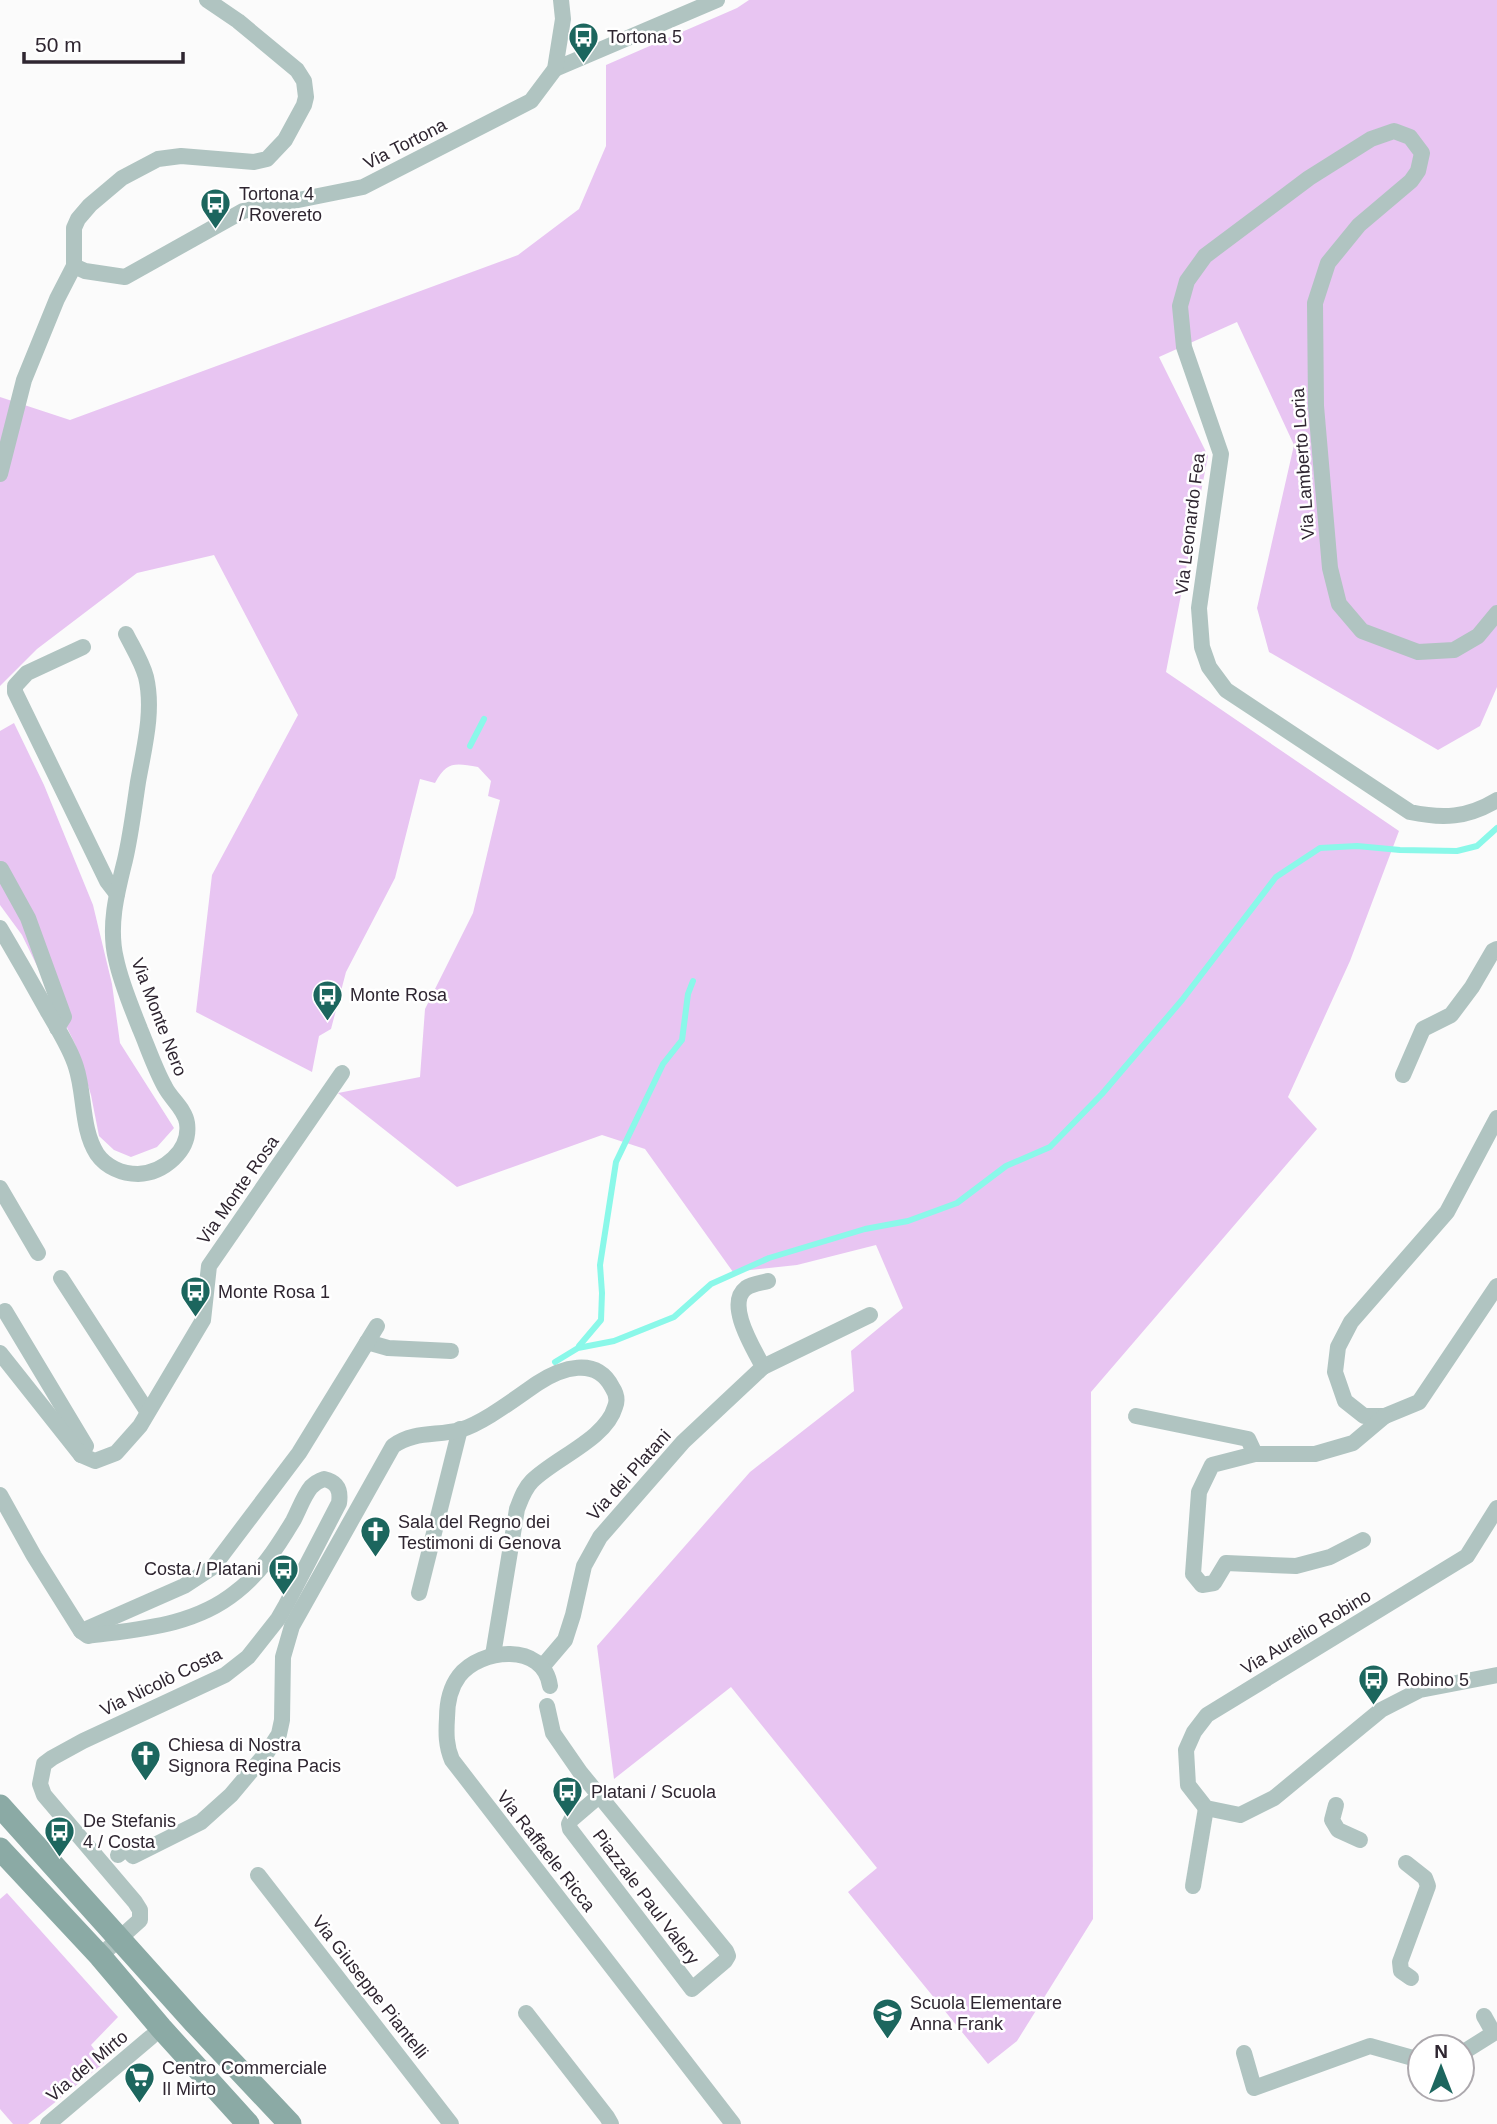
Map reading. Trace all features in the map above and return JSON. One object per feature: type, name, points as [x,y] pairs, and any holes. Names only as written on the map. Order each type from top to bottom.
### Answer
[{"type":"main road","points":[[0,1806],[194,2022],[290,2124]]},
{"type":"main road","points":[[0,1849],[100,1956],[248,2124]]},
{"type":"street","points":[[0,474],[24,380],[57,299],[74,266],[74,228],[78,219],[122,178],[158,159],[181,156],[254,162],[267,159],[285,141],[304,105],[304,81],[298,70],[239,20],[207,0]]},
{"type":"street","name":"Via Tortona","points":[[74,266],[85,271],[124,277],[243,211],[363,187],[531,101],[555,69],[563,19],[561,0]]},
{"type":"street","points":[[555,69],[717,0]]},
{"type":"street","name":"Via Leonardo Fea","points":[[1418,171],[1422,153],[1410,137],[1394,131],[1371,139],[1309,178],[1205,256],[1187,281],[1180,306],[1184,347],[1221,454],[1199,608],[1202,647],[1209,667],[1226,690],[1410,812],[1436,817],[1462,815],[1497,800]]},
{"type":"street","name":"Via Lamberto Loria","points":[[1418,171],[1411,181],[1359,225],[1328,263],[1315,303],[1316,406],[1330,568],[1339,604],[1362,631],[1418,652],[1454,650],[1478,636],[1497,613]]},
{"type":"street","name":"Via Monte Nero","points":[[0,928],[76,1066],[92,1143],[104,1163],[113,1169],[136,1174],[161,1169],[179,1153],[187,1133],[187,1122],[166,1089],[131,1006],[116,959],[112,927],[147,729],[146,680],[142,665],[126,634]]},
{"type":"street","points":[[83,647],[27,673],[15,686],[15,692],[107,881],[117,894]]},
{"type":"street","points":[[1,869],[28,918],[65,1017],[57,1028]]},
{"type":"street","points":[[1403,1075],[1423,1029],[1451,1015],[1493,951],[1497,949]]},
{"type":"street","name":"Via Monte Rosa","points":[[80,1455],[95,1461],[116,1453],[139,1426],[203,1320],[209,1266],[342,1073]]},
{"type":"street","points":[[1385,1416],[1364,1416],[1345,1401],[1335,1372],[1338,1347],[1351,1322],[1447,1212],[1497,1118]]},
{"type":"street","points":[[0,1188],[38,1253]]},
{"type":"street","points":[[61,1278],[147,1411]]},
{"type":"street","points":[[763,1367],[738,1308],[739,1298],[746,1288],[768,1281]]},
{"type":"street","points":[[1363,1540],[1329,1557],[1296,1566],[1226,1563],[1214,1583],[1202,1585],[1194,1574],[1199,1492],[1212,1465],[1255,1454],[1315,1454],[1353,1443],[1385,1416],[1419,1402],[1497,1286]]},
{"type":"street","points":[[0,1353],[80,1455],[86,1447],[83,1441],[5,1311]]},
{"type":"street","name":"Via dei Platani","points":[[542,1667],[565,1640],[584,1566],[600,1537],[683,1442],[763,1367],[870,1315]]},
{"type":"street","points":[[0,1495],[81,1631],[184,1586],[212,1567],[299,1452],[377,1326]]},
{"type":"street","points":[[367,1342],[388,1348],[451,1351]]},
{"type":"street","points":[[118,1855],[126,1848],[133,1856],[201,1822],[231,1795],[279,1734],[282,1720],[285,1623],[393,1446],[412,1436],[460,1429],[545,1379],[577,1367],[596,1370],[604,1376],[615,1392],[615,1408],[598,1432],[531,1482],[522,1494],[517,1509],[492,1655],[527,1658],[542,1667],[548,1675],[550,1686]]},
{"type":"street","points":[[1136,1416],[1248,1439],[1255,1454]]},
{"type":"street","points":[[419,1593],[460,1429]]},
{"type":"street","name":"Via Nicolò Costa","points":[[81,1631],[88,1636],[165,1626],[215,1607],[252,1578],[292,1522],[313,1484],[324,1479],[330,1480],[338,1489],[339,1503],[285,1623],[225,1675],[83,1741],[44,1765],[40,1784],[44,1795],[139,1910],[139,1920],[120,1939]]},
{"type":"street","name":"Via Aurelio Robino","points":[[1206,1808],[1188,1785],[1186,1750],[1208,1715],[1467,1556],[1497,1508]]},
{"type":"street","name":"Via Raffaele Ricca","points":[[492,1655],[479,1659],[468,1667],[453,1687],[448,1701],[446,1740],[452,1760],[733,2124]]},
{"type":"street","points":[[1193,1886],[1206,1808],[1240,1815],[1274,1798],[1381,1710],[1420,1690],[1497,1675]]},
{"type":"street","name":"Piazzale Paul Valery","points":[[547,1706],[553,1733],[568,1756],[726,1951],[728,1956],[725,1961],[692,1989],[570,1829],[571,1820],[599,1796]]},
{"type":"street","points":[[1336,1805],[1332,1820],[1338,1830],[1360,1840]]},
{"type":"street","points":[[1406,1863],[1425,1878],[1429,1886],[1400,1962],[1401,1971],[1411,1978]]},
{"type":"street","name":"Via Giuseppe Piantelli","points":[[258,1875],[451,2124]]},
{"type":"street","points":[[100,1956],[120,1939]]},
{"type":"street","points":[[526,2013],[611,2124]]},
{"type":"street","points":[[1476,2044],[1495,2032],[1484,2016]]},
{"type":"street","name":"Via del Mirto","points":[[48,2124],[151,2037]]},
{"type":"street","points":[[1244,2053],[1254,2088],[1370,2046],[1406,2056]]},
{"type":"shaded area","points":[[749,0],[1497,0],[1497,687],[1480,726],[1438,750],[1269,652],[1257,608],[1294,445],[1237,322],[1159,357],[1208,456],[1166,672],[1399,831],[1350,961],[1288,1097],[1317,1129],[1091,1392],[1093,1919],[1017,2041],[988,2064],[848,1892],[877,1868],[731,1687],[614,1779],[597,1646],[750,1472],[854,1391],[851,1351],[903,1308],[876,1245],[797,1265],[733,1272],[645,1149],[602,1135],[457,1187],[338,1093],[420,1077],[425,1009],[473,913],[500,800],[488,796],[491,781],[478,767],[452,765],[435,783],[420,779],[395,878],[346,972],[331,1029],[319,1036],[312,1072],[196,1012],[212,875],[298,715],[214,555],[137,573],[37,649],[0,686],[0,397],[70,420],[518,255],[579,209],[606,146],[606,65],[737,8]]},
{"type":"shaded area","points":[[14,723],[44,785],[93,905],[112,984],[120,1043],[174,1128],[157,1147],[131,1157],[114,1150],[99,1136],[91,1095],[75,1044],[22,935],[0,905],[0,731]]},
{"type":"shaded area","points":[[7,1893],[118,2017],[91,2045],[104,2063],[28,2124],[13,2124],[0,2109],[0,1899]]},
{"type":"waterway","points":[[470,746],[484,719]]},
{"type":"waterway","points":[[555,1362],[578,1348],[614,1341],[674,1317],[711,1284],[769,1258],[865,1229],[908,1221],[957,1203],[1006,1166],[1050,1147],[1102,1094],[1182,1000],[1276,877],[1320,848],[1357,846],[1457,851],[1477,846],[1497,828]]},
{"type":"waterway","points":[[579,1346],[601,1320],[600,1265],[616,1162],[663,1064],[682,1040],[688,994],[693,981]]},
{"type":"place","name":"Tortona 5","points":[[584,64]]},
{"type":"place","name":"Tortona 4 / Rovereto","points":[[216,231]]},
{"type":"place","name":"Monte Rosa","points":[[327,1022]]},
{"type":"place","name":"Monte Rosa 1","points":[[195,1319]]},
{"type":"place","name":"Sala del Regno dei Testimoni di Genova","points":[[375,1559]]},
{"type":"place","name":"Costa / Platani","points":[[284,1596]]},
{"type":"place","name":"Robino 5","points":[[1374,1707]]},
{"type":"place","name":"Chiesa di Nostra Signora Regina Pacis","points":[[145,1782]]},
{"type":"place","name":"Platani / Scuola","points":[[568,1819]]},
{"type":"place","name":"De Stefanis 4 / Costa","points":[[60,1858]]},
{"type":"place","name":"Scuola Elementare Anna Frank","points":[[887,2040]]},
{"type":"place","name":"Centro Commerciale Il Mirto","points":[[139,2105]]}]
